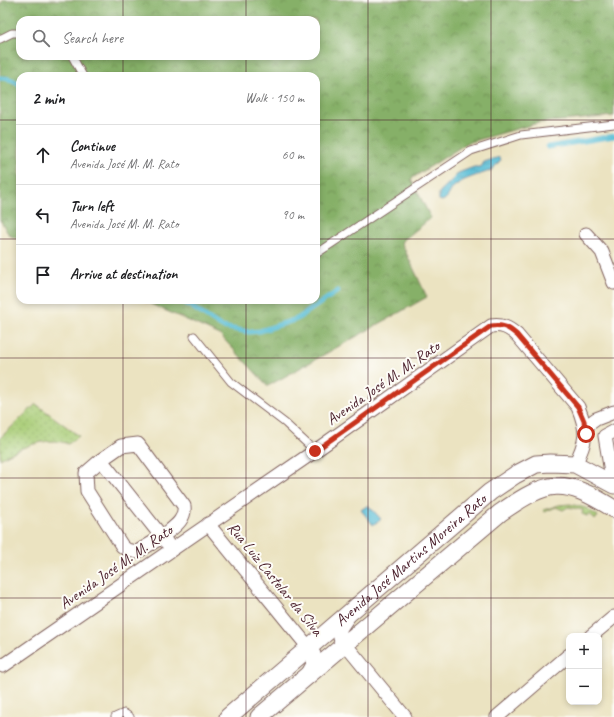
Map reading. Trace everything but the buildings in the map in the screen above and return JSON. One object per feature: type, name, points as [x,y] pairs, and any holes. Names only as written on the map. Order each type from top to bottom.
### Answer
[{"type":"street","points":[[586,234],[602,252],[614,283]]},
{"type":"street","name":"Avenida José M. M. Rato","points":[[3,666],[315,451],[491,326],[500,325],[509,328],[517,335],[578,407],[586,434],[584,448],[575,464]]},
{"type":"street","points":[[585,428],[596,419],[614,412]]},
{"type":"street","points":[[614,431],[605,436],[614,484]]},
{"type":"street","points":[[138,444],[184,506],[185,514],[180,521],[162,537],[137,552],[127,550],[122,546],[87,491],[86,473],[121,446],[138,444]]},
{"type":"street","points":[[101,460],[172,549]]},
{"type":"street","name":"Avenida José Martins Moreira Rato","points":[[228,717],[308,646],[351,613],[490,492],[515,475],[536,464],[575,464],[614,484]]},
{"type":"street","name":"Avenida José Martins Moreira Rato","points":[[259,717],[306,679],[500,513],[524,496],[546,487],[561,485],[593,496],[614,508]]},
{"type":"street","name":"Rua Luiz Castelar da Silva","points":[[208,524],[314,654],[313,664],[306,679]]},
{"type":"street","points":[[351,613],[340,629],[340,638],[405,717]]},
{"type":"street","points":[[594,633],[614,616]]},
{"type":"street","points":[[497,717],[566,658]]},
{"type":"lane","points":[[0,39],[12,33],[16,33]]},
{"type":"lane","points":[[74,60],[81,72]]},
{"type":"lane","points":[[320,251],[471,151],[522,135],[614,124]]},
{"type":"lane","points":[[194,336],[231,382],[285,423],[315,451]]},
{"type":"lane","points":[[115,717],[121,713],[128,714],[130,717]]},
{"type":"green space","points":[[4,0],[614,0],[614,116],[538,123],[467,143],[411,179],[431,218],[401,242],[427,297],[268,386],[220,335],[151,304],[320,304],[320,72],[16,72],[16,238],[9,235],[0,220],[0,4]]},
{"type":"green space","points":[[36,404],[79,436],[68,444],[51,441],[33,444],[0,459],[0,438]]},
{"type":"green space","points":[[570,504],[586,508],[598,516],[595,520],[590,514],[587,516],[582,514],[583,510],[568,507],[563,510],[556,507],[545,512],[543,510],[559,505]]},
{"type":"water","points":[[500,157],[501,160],[490,171],[460,183],[452,189],[445,200],[439,200],[439,193],[458,173],[474,167],[481,167],[484,162]]},
{"type":"water","points":[[368,505],[381,519],[373,525],[361,510]]},
{"type":"waterway","points":[[0,78],[6,78],[16,82]]},
{"type":"waterway","points":[[548,147],[614,136]]},
{"type":"waterway","points":[[320,303],[338,291]]},
{"type":"waterway","points":[[187,304],[222,327],[249,332],[260,331],[297,319],[319,304]]},
{"type":"route","points":[[315,451],[491,326],[500,325],[509,328],[517,335],[578,407],[584,421],[586,434]]}]
